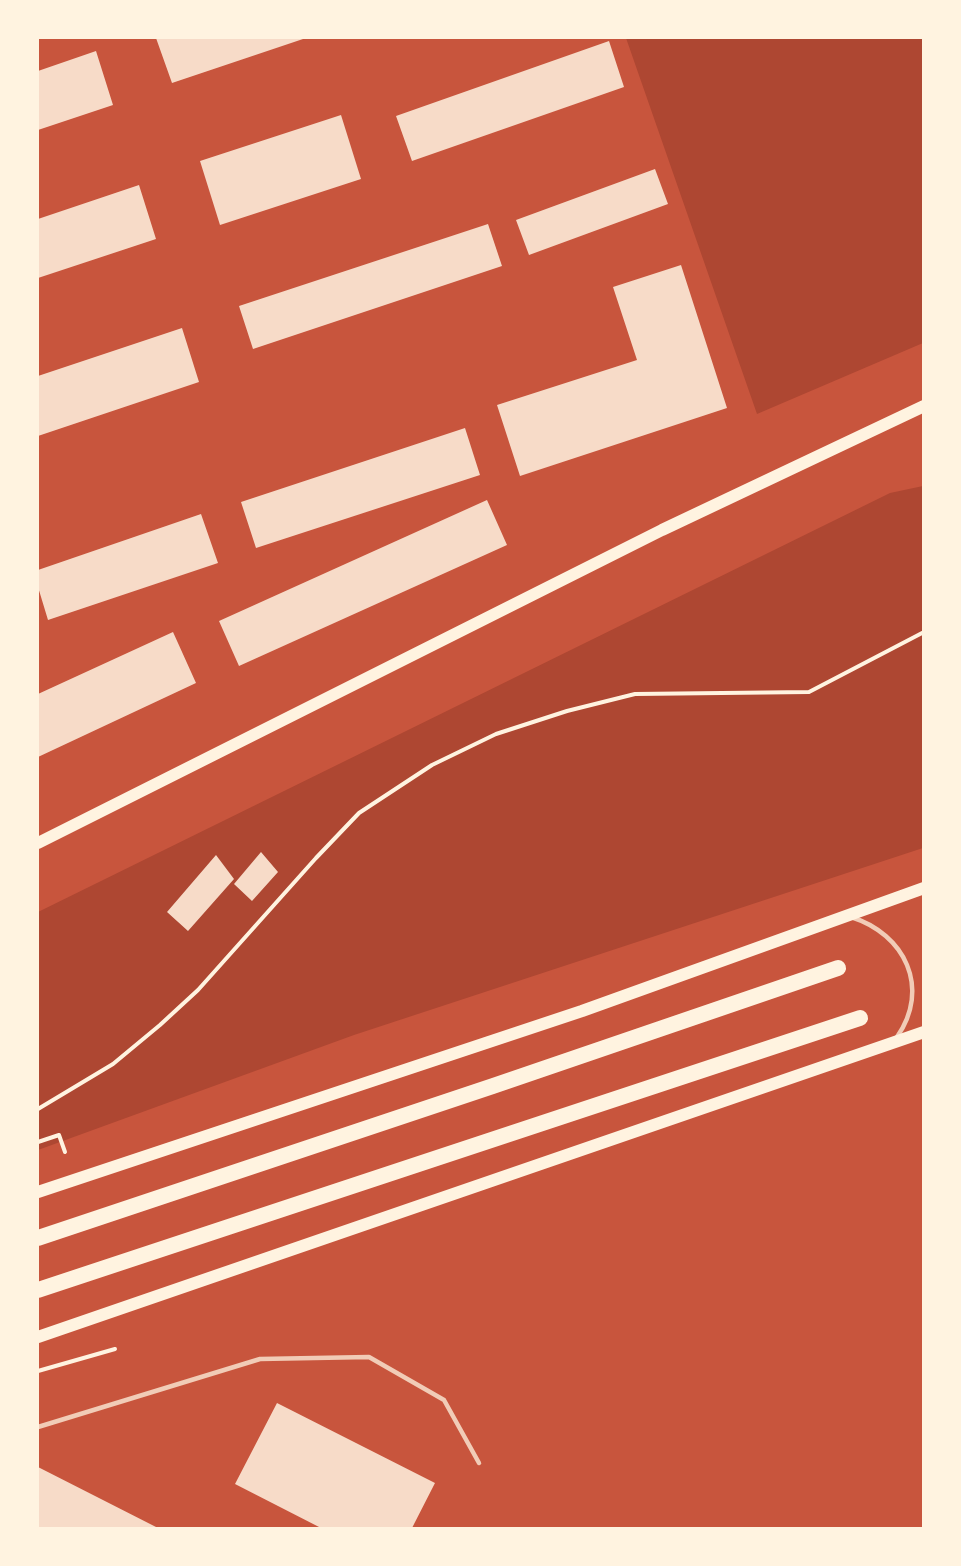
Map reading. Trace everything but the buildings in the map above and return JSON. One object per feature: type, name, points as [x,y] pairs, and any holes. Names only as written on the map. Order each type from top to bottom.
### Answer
[{"type":"highway","points":[[38,1238],[837,968]]},
{"type":"highway","points":[[38,1290],[860,1018]]},
{"type":"main road","points":[[38,843],[662,530],[924,406]]},
{"type":"main road","points":[[38,1192],[582,1011],[924,888]]},
{"type":"main road","points":[[38,1337],[924,1032]]},
{"type":"lane","points":[[847,916],[864,921],[891,940],[902,953],[909,971],[913,989],[912,1008],[894,1042]]},
{"type":"lane","points":[[38,1427],[260,1359],[369,1357],[444,1400],[478,1463]]},
{"type":"path","points":[[38,1108],[113,1064],[160,1025],[198,990],[359,813],[432,765],[496,735],[579,708],[635,694],[809,692],[924,632]]},
{"type":"path","points":[[38,1142],[59,1135],[65,1152]]},
{"type":"path","points":[[38,1371],[115,1349]]},
{"type":"shaded area","points":[[626,38],[923,38],[923,343],[757,414]]},
{"type":"shaded area","points":[[923,486],[923,848],[354,1035],[38,1150],[38,912],[890,493]]}]
